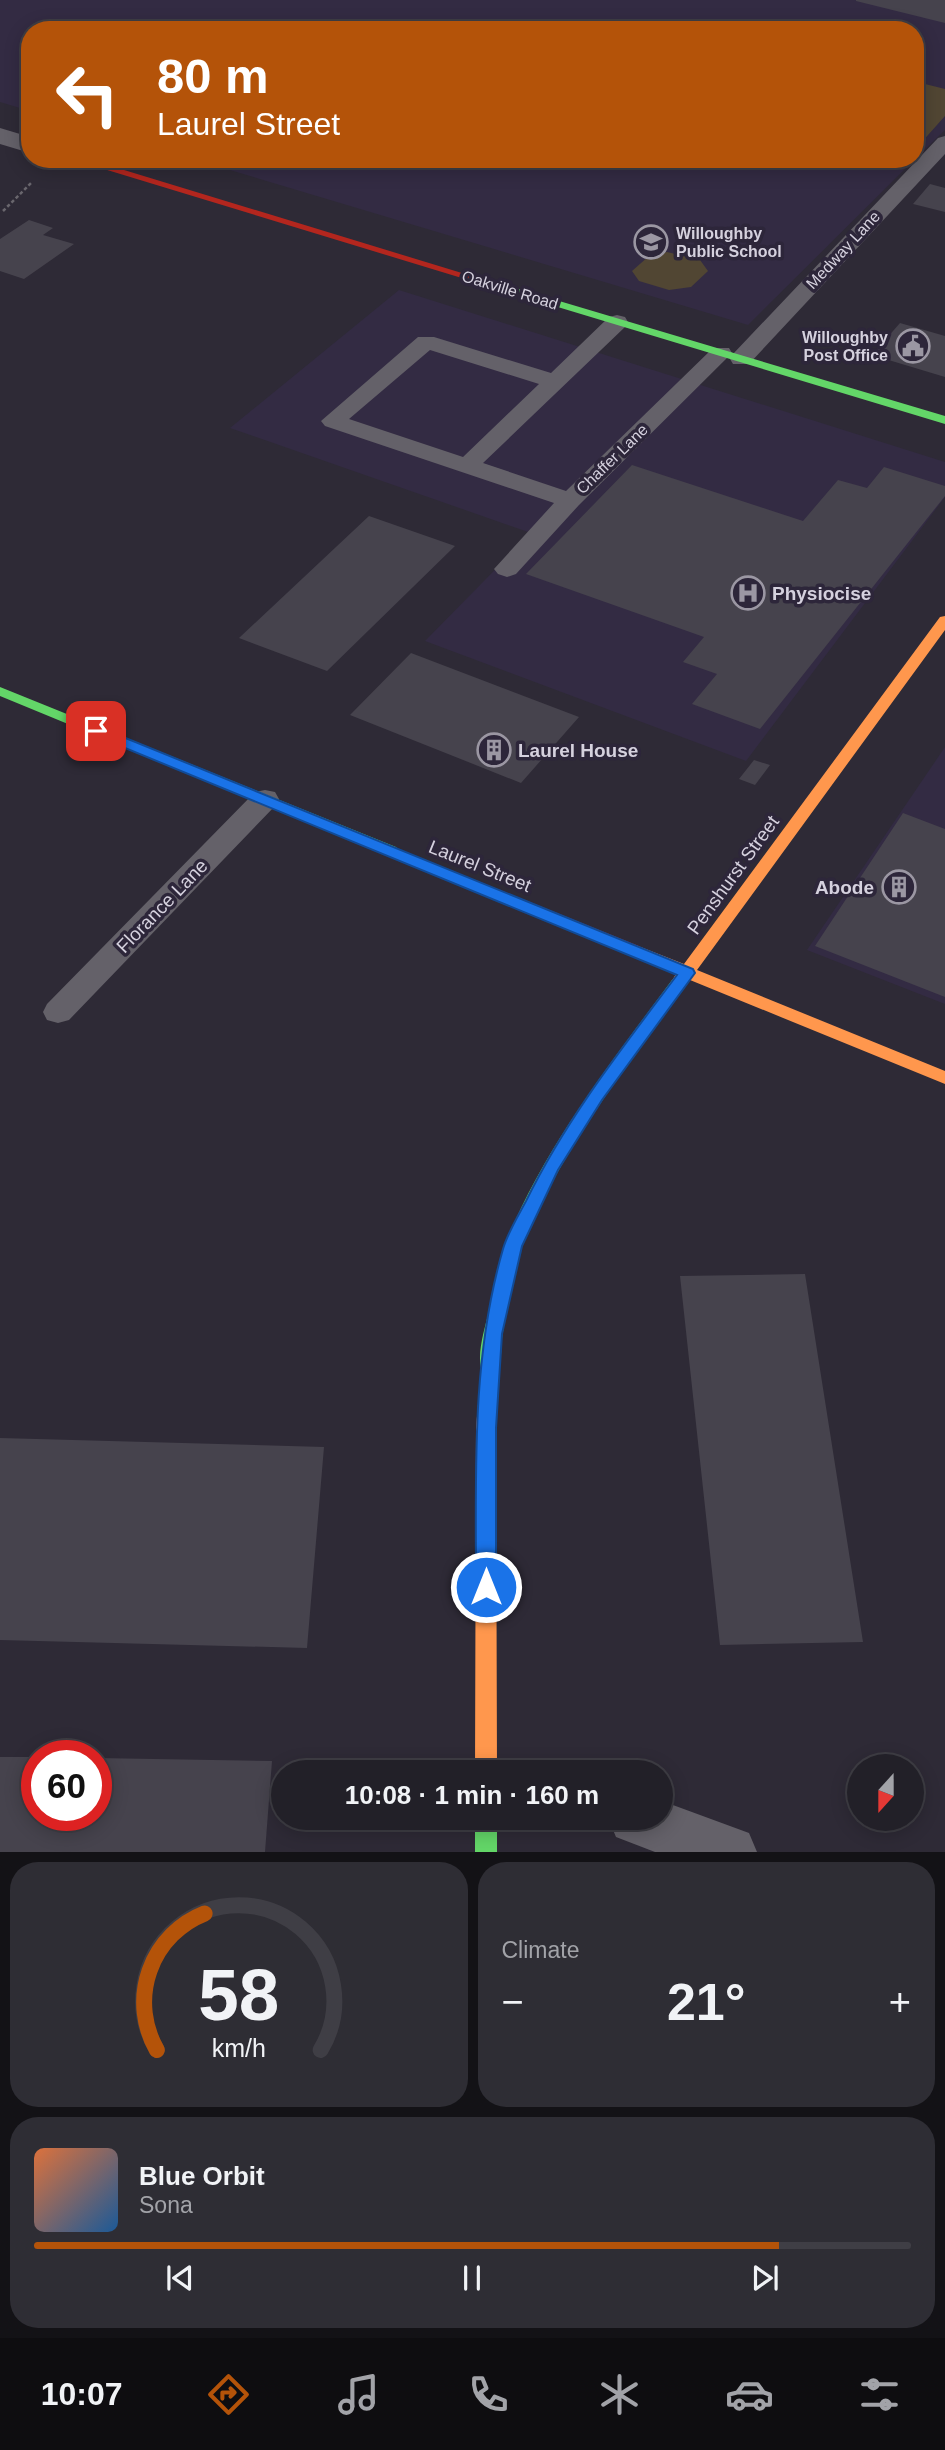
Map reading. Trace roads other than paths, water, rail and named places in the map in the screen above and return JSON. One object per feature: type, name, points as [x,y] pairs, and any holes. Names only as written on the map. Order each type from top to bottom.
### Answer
[{"type":"street","points":[[0,136],[21,142]]},
{"type":"street","name":"Oakville Road","points":[[106,168],[945,420]]},
{"type":"street","name":"Penshurst Street","points":[[486,1760],[486,1428],[493,1334],[513,1246],[551,1167],[596,1095],[945,620]]},
{"type":"street","name":"Laurel Street","points":[[0,691],[945,1077]]},
{"type":"street","points":[[486,1830],[486,1852]]},
{"type":"street","points":[[669,1830],[730,1852]]},
{"type":"lane","name":"Medway Lane","points":[[924,163],[945,142]]},
{"type":"lane","name":"Medway Lane","points":[[731,356],[919,168]]},
{"type":"lane","points":[[467,466],[617,322]]},
{"type":"lane","points":[[555,382],[426,342],[333,421],[570,500]]},
{"type":"lane","name":"Chaffer Lane","points":[[507,569],[570,500],[731,356]]},
{"type":"lane","name":"Florance Lane","points":[[58,1012],[265,799]]},
{"type":"place","name":"Willoughby Public School","points":[[651,242]]},
{"type":"place","name":"Willoughby Post Office","points":[[913,346]]},
{"type":"place","name":"Physiocise","points":[[748,593]]},
{"type":"place","name":"Laurel House","points":[[494,750]]},
{"type":"place","name":"Abode","points":[[899,887]]}]
